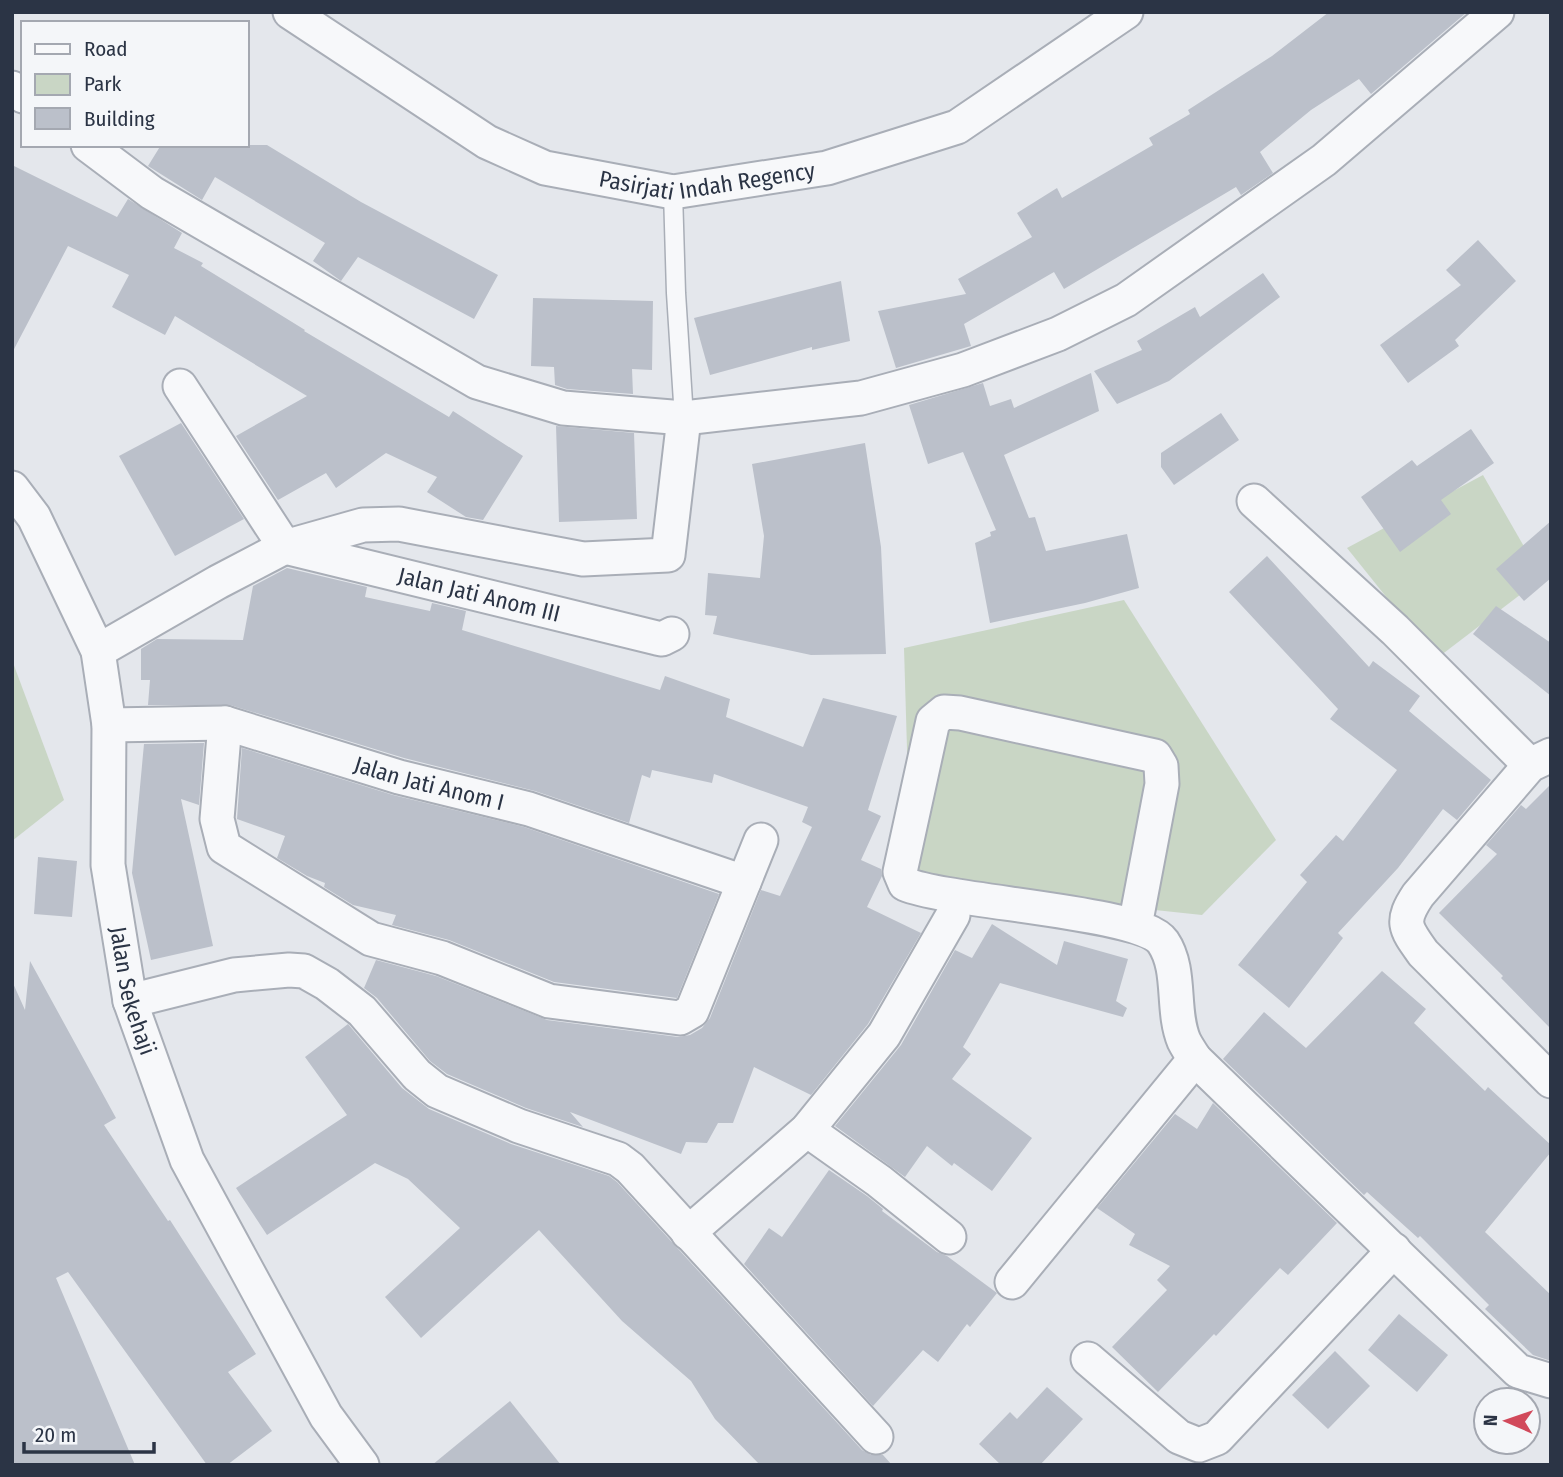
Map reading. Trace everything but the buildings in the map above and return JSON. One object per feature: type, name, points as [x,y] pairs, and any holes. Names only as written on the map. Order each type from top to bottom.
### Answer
[{"type":"street","name":"Pasirjati Indah Regency","points":[[290,12],[487,142],[515,156],[545,168],[673,192],[827,168],[957,127],[1126,12]]},
{"type":"street","points":[[92,147],[152,192],[477,382],[563,408],[684,418],[861,398],[963,370],[1058,334],[1126,300],[1324,160],[1497,12]]},
{"type":"street","points":[[180,386],[285,547]]},
{"type":"street","points":[[98,651],[285,547],[363,525],[399,524],[583,559],[668,555],[684,418]]},
{"type":"street","name":"Jalan Sekehaji","points":[[12,488],[34,517],[98,651],[109,725],[108,865],[130,1001],[187,1160],[326,1416],[362,1465]]},
{"type":"street","points":[[1254,501],[1540,760],[1418,895],[1407,912],[1406,930],[1423,953],[1551,1081]]},
{"type":"street","name":"Jalan Jati Anom III","points":[[285,547],[657,638],[662,639],[672,634]]},
{"type":"street","points":[[1135,926],[1162,784],[1161,766],[1155,756],[960,713],[944,712],[933,721],[900,872],[905,884],[916,889],[1091,916],[1135,926],[1160,938],[1171,954],[1180,1026],[1184,1041],[1195,1059],[1518,1371],[1551,1381]]},
{"type":"street","points":[[225,723],[217,819],[224,848],[371,939],[442,958],[549,1001],[680,1017],[692,1012],[761,840]]},
{"type":"street","name":"Jalan Jati Anom I","points":[[109,725],[225,723],[398,777],[529,809],[744,882]]},
{"type":"street","points":[[688,1233],[807,1130],[884,1035],[953,915]]},
{"type":"street","points":[[130,1001],[234,975],[289,970],[304,971],[335,989],[362,1012],[417,1075],[437,1091],[519,1126],[618,1159],[630,1168],[876,1437]]},
{"type":"street","points":[[1012,1282],[1195,1059]]},
{"type":"street","points":[[807,1130],[879,1181],[949,1237]]},
{"type":"street","points":[[1088,1359],[1179,1437],[1199,1445],[1217,1438],[1394,1250]]},
{"type":"lane","points":[[673,192],[684,418]]},
{"type":"green space","points":[[1483,475],[1542,578],[1436,659],[1347,548]]},
{"type":"green space","points":[[1124,600],[1276,840],[1202,915],[911,884],[904,648]]},
{"type":"green space","points":[[12,660],[64,800],[12,841]]}]
